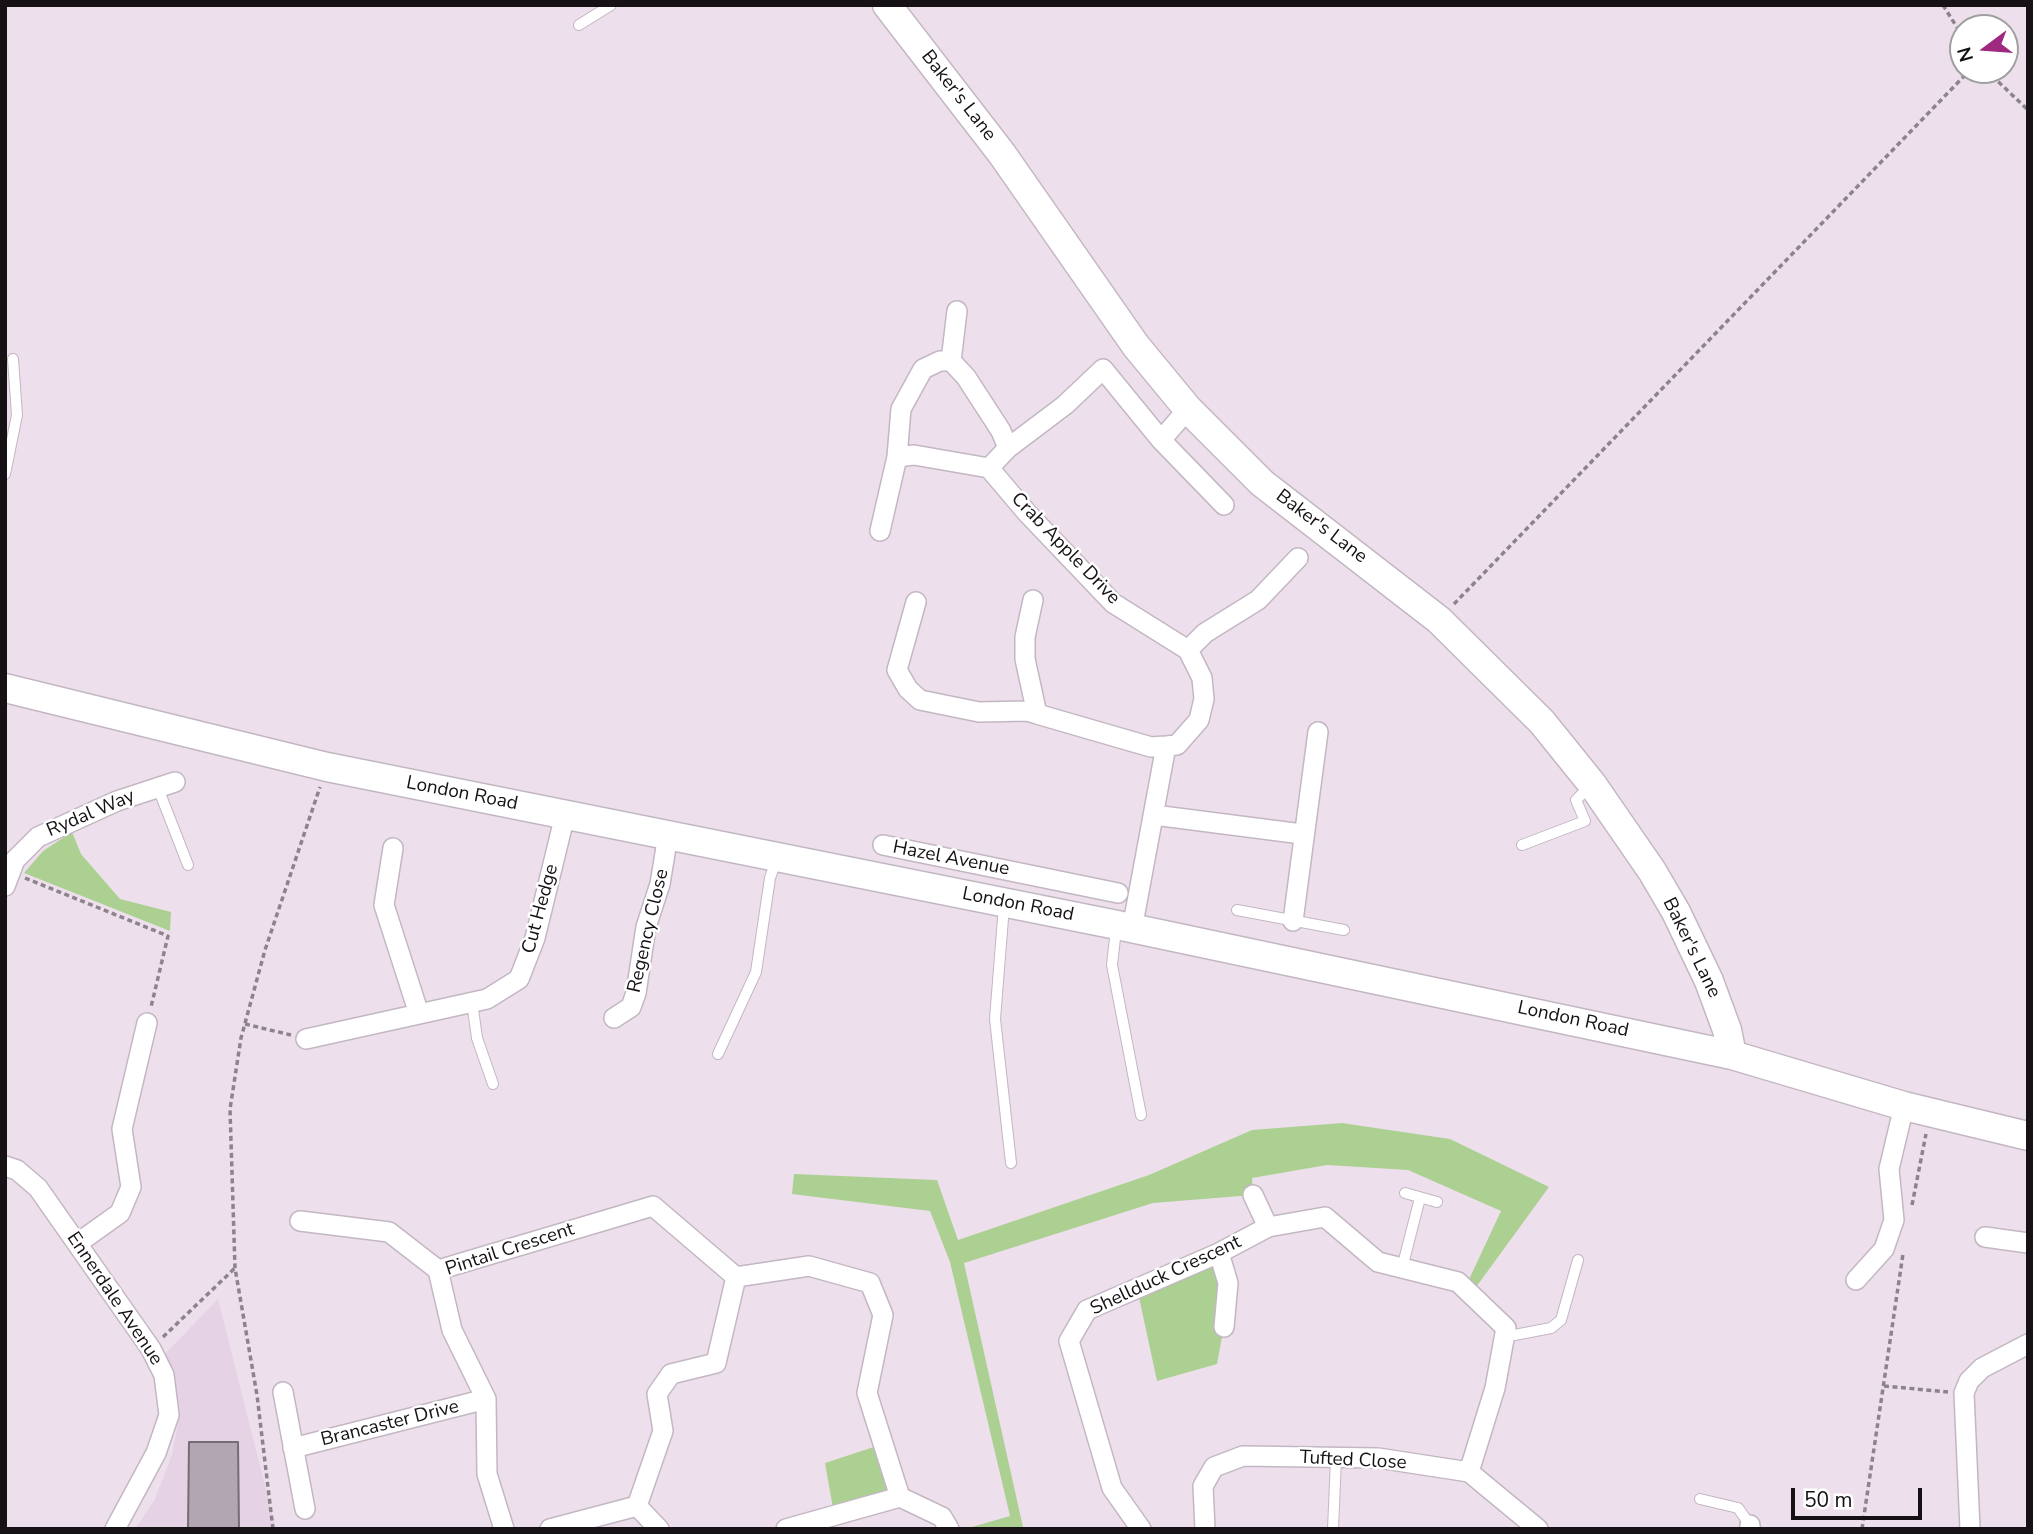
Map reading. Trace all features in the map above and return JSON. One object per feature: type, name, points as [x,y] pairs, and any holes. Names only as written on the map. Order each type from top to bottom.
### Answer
[{"type":"street","name":"Baker's Lane","points":[[887,5],[1010,165],[1136,345],[1188,409],[1262,483],[1439,620],[1542,722],[1592,784],[1652,871],[1676,912],[1709,981],[1732,1055]]},
{"type":"street","points":[[957,311],[951,361],[1001,431],[1008,448]]},
{"type":"street","points":[[880,531],[897,457],[901,409],[923,369],[940,361],[951,361]]},
{"type":"street","points":[[897,457],[914,455],[989,468],[1008,448],[1065,405],[1103,369],[1161,440],[1224,505]]},
{"type":"street","points":[[1161,440],[1188,409]]},
{"type":"street","name":"Crab Apple Drive","points":[[989,468],[1028,514],[1113,603],[1188,650]]},
{"type":"street","points":[[915,602],[897,670],[920,701],[951,708],[1027,711],[1151,747],[1166,746],[1177,744],[1199,720],[1202,710],[1202,678],[1188,650],[1205,633],[1258,600],[1298,558]]},
{"type":"street","points":[[1033,600],[1024,637],[1025,659],[1037,714]]},
{"type":"street","name":"London Road","points":[[5,688],[327,767],[1009,903],[1732,1055],[1904,1106],[2028,1136]]},
{"type":"street","points":[[1293,921],[1302,834],[1318,732]]},
{"type":"street","points":[[1124,927],[1154,815],[1166,746]]},
{"type":"street","name":"Rydal Way","points":[[9,868],[38,837],[117,801],[167,785]]},
{"type":"street","name":"Cut Hedge","points":[[306,1039],[487,999],[519,979],[536,938],[565,815]]},
{"type":"street","points":[[1154,815],[1302,834]]},
{"type":"street","name":"Regency Close","points":[[614,1018],[631,1007],[636,993],[646,927],[660,884],[668,835]]},
{"type":"street","name":"Hazel Avenue","points":[[883,845],[1118,893]]},
{"type":"street","points":[[393,848],[384,905],[419,1014]]},
{"type":"street","name":"Hazel Avenue","points":[[1009,903],[1019,873]]},
{"type":"street","points":[[78,1243],[120,1213],[131,1187],[122,1129],[147,1023]]},
{"type":"street","points":[[1856,1280],[1884,1249],[1894,1220],[1889,1169],[1904,1106]]},
{"type":"street","name":"Ennerdale Avenue","points":[[5,1166],[17,1170],[38,1188],[151,1349],[164,1376],[169,1415],[156,1453],[115,1529]]},
{"type":"street","points":[[1253,1195],[1268,1227]]},
{"type":"street","name":"Pintail Crescent","points":[[504,1529],[487,1474],[486,1399],[452,1330],[438,1270],[653,1206],[736,1277]]},
{"type":"street","name":"Shellduck Crescent","points":[[1140,1529],[1112,1488],[1069,1340],[1087,1310],[1219,1253],[1268,1227],[1325,1217],[1378,1262],[1402,1268]]},
{"type":"street","points":[[300,1221],[389,1231],[438,1270]]},
{"type":"street","points":[[1985,1237],[2028,1243]]},
{"type":"street","points":[[1219,1253],[1228,1283],[1224,1326]]},
{"type":"street","points":[[637,1506],[663,1431],[657,1395],[671,1374],[716,1363],[736,1277],[809,1266],[870,1283],[883,1315],[867,1392],[900,1497]]},
{"type":"street","points":[[1402,1268],[1458,1282],[1506,1328],[1495,1388],[1469,1472],[1538,1529]]},
{"type":"street","points":[[1970,1529],[1964,1393],[1969,1381],[1982,1368],[2028,1345]]},
{"type":"street","name":"Brancaster Drive","points":[[283,1392],[305,1509]]},
{"type":"street","name":"Brancaster Drive","points":[[293,1448],[486,1399]]},
{"type":"street","name":"Tufted Close","points":[[1205,1529],[1203,1486],[1214,1467],[1243,1456],[1378,1458],[1469,1472]]},
{"type":"street","points":[[790,1528],[900,1497],[942,1517],[949,1529]]},
{"type":"street","points":[[550,1529],[637,1506]]},
{"type":"street","points":[[637,1506],[659,1529]]},
{"type":"lane","points":[[579,25],[611,5]]},
{"type":"lane","points":[[5,474],[7,449],[16,415],[13,359]]},
{"type":"lane","points":[[1522,845],[1585,821],[1576,800],[1592,784]]},
{"type":"lane","points":[[167,785],[188,864]]},
{"type":"lane","points":[[718,1054],[756,972],[770,878],[777,857]]},
{"type":"lane","points":[[1009,903],[995,1019],[1012,1163]]},
{"type":"lane","points":[[1237,910],[1344,930]]},
{"type":"lane","points":[[1124,927],[1112,965],[1140,1115]]},
{"type":"lane","points":[[472,1002],[477,1038],[493,1084]]},
{"type":"lane","points":[[1405,1193],[1437,1202]]},
{"type":"lane","points":[[1402,1268],[1420,1198]]},
{"type":"lane","points":[[1504,1337],[1551,1328],[1561,1320],[1578,1260]]},
{"type":"lane","points":[[1333,1529],[1336,1458]]},
{"type":"lane","points":[[1700,1499],[1738,1508],[1750,1527]]},
{"type":"path","points":[[1439,620],[1956,84]]},
{"type":"path","points":[[2001,84],[2028,110]]},
{"type":"path","points":[[274,1529],[257,1395],[235,1268],[230,1109],[244,1024],[265,950],[327,767]]},
{"type":"path","points":[[9,868],[168,936],[147,1023]]},
{"type":"path","points":[[244,1024],[306,1039]]},
{"type":"path","points":[[1910,1218],[1931,1113]]},
{"type":"path","points":[[1862,1529],[1905,1244]]},
{"type":"path","points":[[151,1349],[235,1268]]},
{"type":"path","points":[[1884,1385],[1964,1393]]},
{"type":"shaded area","points":[[218,1299],[276,1529],[135,1529],[154,1501],[172,1455],[180,1413],[172,1372],[163,1356]]},
{"type":"green space","points":[[72,832],[81,854],[120,899],[171,912],[170,931],[24,873],[43,851]]},
{"type":"green space","points":[[1342,1123],[1450,1139],[1549,1187],[1471,1294],[1465,1288],[1501,1211],[1408,1170],[1327,1165],[1252,1178],[1253,1195],[1153,1203],[964,1263],[1023,1527],[1017,1529],[965,1529],[1010,1516],[950,1262],[930,1211],[792,1194],[794,1174],[937,1180],[958,1240],[1149,1175],[1252,1130]]},
{"type":"green space","points":[[1219,1253],[1224,1326],[1217,1364],[1157,1381],[1137,1288]]},
{"type":"green space","points":[[883,1444],[900,1497],[834,1514],[825,1463]]},
{"type":"building","points":[[189,1442],[238,1442],[239,1529],[188,1529]]}]
